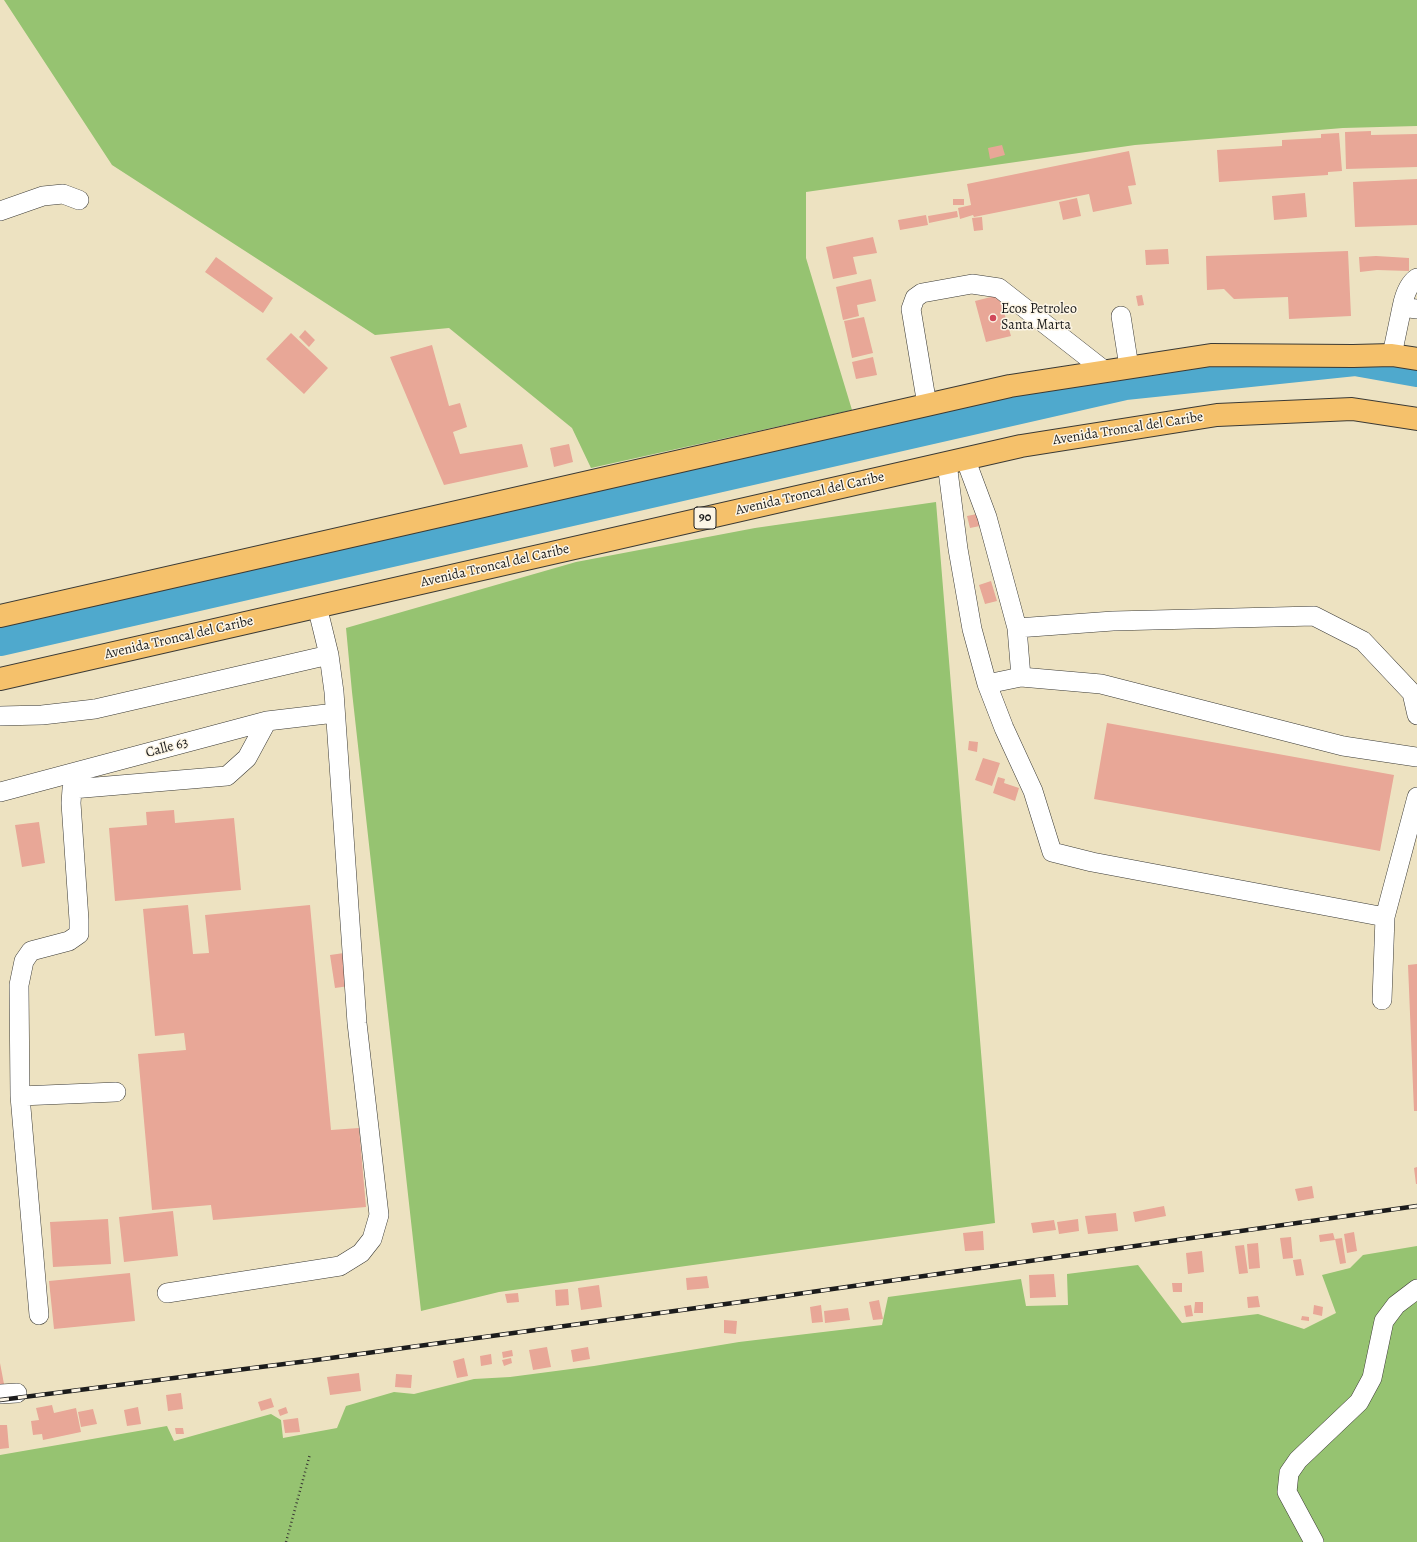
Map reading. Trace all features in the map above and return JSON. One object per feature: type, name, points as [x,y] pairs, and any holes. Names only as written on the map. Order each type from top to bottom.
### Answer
[{"type":"highway","points":[[0,616],[1010,386],[1211,355],[1392,355],[1417,359]]},
{"type":"highway","name":"Avenida Troncal del Caribe","points":[[0,679],[1021,446],[1217,415],[1352,409],[1417,419]]},
{"type":"street","points":[[0,211],[43,196],[63,194],[79,200]]},
{"type":"street","points":[[1392,355],[1410,308],[1404,297],[1413,280],[1417,278]]},
{"type":"street","points":[[927,405],[911,309],[915,298],[922,293],[972,284],[998,288],[1105,371]]},
{"type":"street","points":[[1120,316],[1129,367]]},
{"type":"street","points":[[956,461],[987,517],[1017,628],[1021,678]]},
{"type":"street","points":[[956,461],[966,604],[987,684],[1004,728],[1033,791],[1052,852],[1092,862],[1385,917]]},
{"type":"street","points":[[167,1293],[340,1266],[361,1253],[372,1239],[379,1215],[357,1023],[334,692],[329,655],[317,606]]},
{"type":"street","points":[[1017,628],[1113,621],[1314,616],[1363,641],[1412,693],[1417,716]]},
{"type":"street","points":[[0,716],[42,715],[95,709],[329,655]]},
{"type":"street","points":[[987,684],[1021,678],[1101,684],[1343,746],[1417,757]]},
{"type":"street","name":"Calle 63","points":[[0,792],[267,721],[335,713]]},
{"type":"street","points":[[72,789],[228,776],[247,758],[267,721]]},
{"type":"street","points":[[40,1315],[20,1096],[19,985],[24,960],[31,951],[69,941],[79,934],[71,803],[72,789],[81,771]]},
{"type":"street","points":[[1382,1000],[1385,917],[1417,797]]},
{"type":"street","points":[[20,1096],[116,1092]]},
{"type":"street","points":[[1314,1542],[1287,1492],[1289,1473],[1298,1460],[1359,1402],[1372,1378],[1384,1321],[1396,1305],[1417,1289]]},
{"type":"path","points":[[286,1542],[310,1454]]},
{"type":"green space","points":[[4,0],[1417,0],[1417,126],[1343,128],[1135,145],[806,192],[806,258],[852,410],[591,468],[572,428],[449,328],[375,335],[112,165]]},
{"type":"green space","points":[[936,502],[995,1223],[499,1292],[421,1311],[346,628],[576,562],[755,528]]},
{"type":"green space","points":[[1417,1246],[1417,1542],[0,1542],[0,1455],[167,1426],[174,1441],[271,1414],[281,1420],[283,1438],[337,1428],[346,1406],[394,1392],[414,1394],[474,1379],[510,1377],[594,1366],[739,1342],[882,1325],[888,1297],[1021,1279],[1026,1306],[1068,1305],[1067,1274],[1138,1265],[1182,1323],[1258,1314],[1304,1329],[1336,1313],[1322,1275],[1350,1268],[1363,1255]]},
{"type":"building","points":[[1371,131],[1371,135],[1417,134],[1417,167],[1346,169],[1345,132]]},
{"type":"building","points":[[1339,133],[1342,171],[1328,172],[1328,175],[1219,182],[1217,150],[1282,146],[1282,140],[1321,138],[1321,134]]},
{"type":"building","points":[[1002,145],[1005,155],[990,159],[988,148]]},
{"type":"building","points":[[1129,151],[1136,185],[1128,186],[1132,204],[1093,212],[1089,194],[974,217],[973,215],[960,219],[958,208],[971,205],[967,184]]},
{"type":"building","points":[[1417,179],[1417,225],[1355,227],[1353,182]]},
{"type":"building","points":[[1305,193],[1307,217],[1274,220],[1272,196]]},
{"type":"building","points":[[1077,198],[1081,216],[1063,220],[1059,202]]},
{"type":"building","points":[[953,199],[964,199],[964,205],[953,205]]},
{"type":"building","points":[[957,211],[958,217],[929,223],[928,216]]},
{"type":"building","points":[[926,215],[928,225],[900,230],[898,220]]},
{"type":"building","points":[[982,217],[983,230],[974,231],[972,218]]},
{"type":"building","points":[[873,237],[877,253],[853,257],[857,274],[833,279],[826,247]]},
{"type":"building","points":[[1168,249],[1169,264],[1146,265],[1145,250]]},
{"type":"building","points":[[1348,251],[1351,316],[1289,319],[1288,297],[1234,299],[1224,289],[1207,290],[1206,256]]},
{"type":"building","points":[[1376,256],[1409,258],[1409,271],[1377,270],[1360,272],[1359,257]]},
{"type":"building","points":[[216,257],[273,298],[263,313],[205,272]]},
{"type":"building","points":[[871,279],[876,301],[857,305],[859,316],[843,320],[836,287]]},
{"type":"building","name":"Ecos Petroleo Santa Marta","points":[[999,295],[1011,336],[986,342],[975,301]]},
{"type":"building","points":[[1142,295],[1144,305],[1138,306],[1136,296]]},
{"type":"building","points":[[864,317],[873,353],[852,358],[844,321]]},
{"type":"building","points":[[305,330],[315,340],[309,347],[299,337]]},
{"type":"building","points":[[291,333],[328,368],[304,394],[266,359]]},
{"type":"building","points":[[432,345],[449,406],[460,403],[467,427],[453,432],[460,454],[522,444],[528,467],[444,485],[390,357]]},
{"type":"building","points":[[873,357],[877,375],[856,379],[852,362]]},
{"type":"building","points":[[569,444],[573,462],[554,467],[550,448]]},
{"type":"building","points":[[977,514],[980,526],[970,528],[967,516]]},
{"type":"building","points":[[991,581],[997,601],[985,604],[979,585]]},
{"type":"building","points":[[1107,723],[1394,775],[1380,851],[1094,799]]},
{"type":"building","points":[[969,741],[978,742],[977,752],[968,750]]},
{"type":"building","points":[[983,758],[1000,763],[992,786],[975,780]]},
{"type":"building","points":[[998,777],[1005,779],[1004,783],[1019,788],[1015,801],[993,793]]},
{"type":"building","points":[[174,810],[175,823],[234,818],[241,890],[115,901],[109,828],[147,825],[146,812]]},
{"type":"building","points":[[39,822],[45,863],[22,867],[15,825]]},
{"type":"building","points":[[188,905],[193,954],[209,953],[205,915],[310,905],[331,1130],[359,1128],[366,1207],[213,1220],[211,1205],[152,1210],[138,1054],[186,1050],[184,1033],[155,1036],[143,909]]},
{"type":"building","points":[[344,953],[349,986],[335,988],[330,955]]},
{"type":"building","points":[[1417,964],[1417,1111],[1414,1111],[1408,965]]},
{"type":"building","points":[[1417,1167],[1417,1184],[1416,1184],[1414,1168]]},
{"type":"building","points":[[1312,1186],[1314,1198],[1298,1201],[1295,1189]]},
{"type":"building","points":[[1164,1206],[1166,1216],[1135,1222],[1133,1212]]},
{"type":"building","points":[[173,1211],[178,1256],[124,1262],[119,1217]]},
{"type":"building","points":[[1116,1213],[1118,1231],[1088,1234],[1085,1216]]},
{"type":"building","points":[[108,1219],[111,1264],[53,1267],[50,1222]]},
{"type":"building","points":[[1078,1219],[1079,1231],[1059,1234],[1057,1222]]},
{"type":"building","points":[[1054,1220],[1056,1230],[1033,1233],[1031,1223]]},
{"type":"building","points":[[983,1231],[984,1250],[965,1251],[963,1233]]},
{"type":"building","points":[[1354,1232],[1357,1251],[1347,1253],[1344,1234]]},
{"type":"building","points":[[1333,1233],[1335,1240],[1320,1242],[1319,1235]]},
{"type":"building","points":[[1291,1237],[1293,1258],[1283,1259],[1280,1238]]},
{"type":"building","points":[[1342,1238],[1346,1263],[1340,1264],[1335,1239]]},
{"type":"building","points":[[1258,1243],[1260,1268],[1249,1269],[1247,1244]]},
{"type":"building","points":[[1244,1245],[1248,1273],[1239,1274],[1235,1246]]},
{"type":"building","points":[[1202,1251],[1204,1272],[1188,1274],[1186,1253]]},
{"type":"building","points":[[1301,1259],[1304,1275],[1296,1276],[1293,1260]]},
{"type":"building","points":[[130,1273],[135,1321],[54,1329],[49,1281]]},
{"type":"building","points":[[1054,1274],[1056,1297],[1030,1298],[1029,1275]]},
{"type":"building","points":[[707,1276],[709,1288],[687,1290],[686,1278]]},
{"type":"building","points":[[1172,1283],[1182,1283],[1182,1292],[1173,1292]]},
{"type":"building","points":[[599,1285],[602,1307],[581,1310],[578,1288]]},
{"type":"building","points":[[568,1289],[569,1305],[556,1306],[555,1290]]},
{"type":"building","points":[[518,1293],[519,1302],[507,1303],[505,1294]]},
{"type":"building","points":[[1258,1296],[1260,1307],[1248,1308],[1247,1297]]},
{"type":"building","points":[[879,1300],[883,1319],[873,1320],[869,1302]]},
{"type":"building","points":[[1195,1302],[1203,1302],[1203,1313],[1194,1313]]},
{"type":"building","points":[[821,1305],[823,1322],[812,1323],[810,1307]]},
{"type":"building","points":[[1191,1305],[1193,1316],[1186,1317],[1184,1306]]},
{"type":"building","points":[[1314,1305],[1323,1307],[1322,1316],[1313,1314]]},
{"type":"building","points":[[848,1308],[850,1320],[825,1323],[824,1311]]},
{"type":"building","points":[[1302,1316],[1309,1317],[1309,1321],[1301,1320]]},
{"type":"building","points":[[724,1320],[737,1321],[736,1334],[724,1333]]},
{"type":"building","points":[[547,1347],[551,1367],[533,1370],[529,1350]]},
{"type":"building","points":[[588,1347],[590,1359],[573,1362],[571,1350]]},
{"type":"building","points":[[512,1350],[513,1356],[503,1358],[502,1352]]},
{"type":"building","points":[[491,1354],[492,1364],[481,1366],[480,1356]]},
{"type":"building","points":[[464,1358],[468,1376],[457,1378],[453,1361]]},
{"type":"building","points":[[511,1358],[512,1363],[504,1366],[502,1360]]},
{"type":"building","points":[[0,1363],[4,1384],[0,1384]]},
{"type":"building","points":[[359,1373],[361,1391],[330,1395],[327,1377]]},
{"type":"building","points":[[396,1374],[412,1375],[411,1388],[395,1387]]},
{"type":"building","points":[[181,1393],[183,1409],[168,1411],[166,1395]]},
{"type":"building","points":[[271,1398],[274,1407],[261,1411],[258,1402]]},
{"type":"building","points":[[52,1405],[54,1413],[76,1408],[81,1432],[43,1440],[42,1434],[33,1435],[31,1421],[39,1420],[36,1408]]},
{"type":"building","points":[[138,1407],[141,1424],[127,1426],[124,1410]]},
{"type":"building","points":[[286,1407],[288,1413],[280,1416],[278,1410]]},
{"type":"building","points":[[93,1409],[97,1424],[81,1427],[78,1412]]},
{"type":"building","points":[[298,1418],[300,1432],[285,1433],[283,1420]]},
{"type":"building","points":[[0,1425],[7,1425],[9,1448],[0,1449]]},
{"type":"building","points":[[175,1428],[183,1428],[184,1434],[176,1434]]},
{"type":"waterway","points":[[0,641],[1125,385],[1355,361],[1417,372]]},
{"type":"railway","points":[[0,1400],[316,1360],[755,1300],[1417,1206]]},
{"type":"place","name":"Ecos Petroleo Santa Marta","points":[[993,318]]}]
